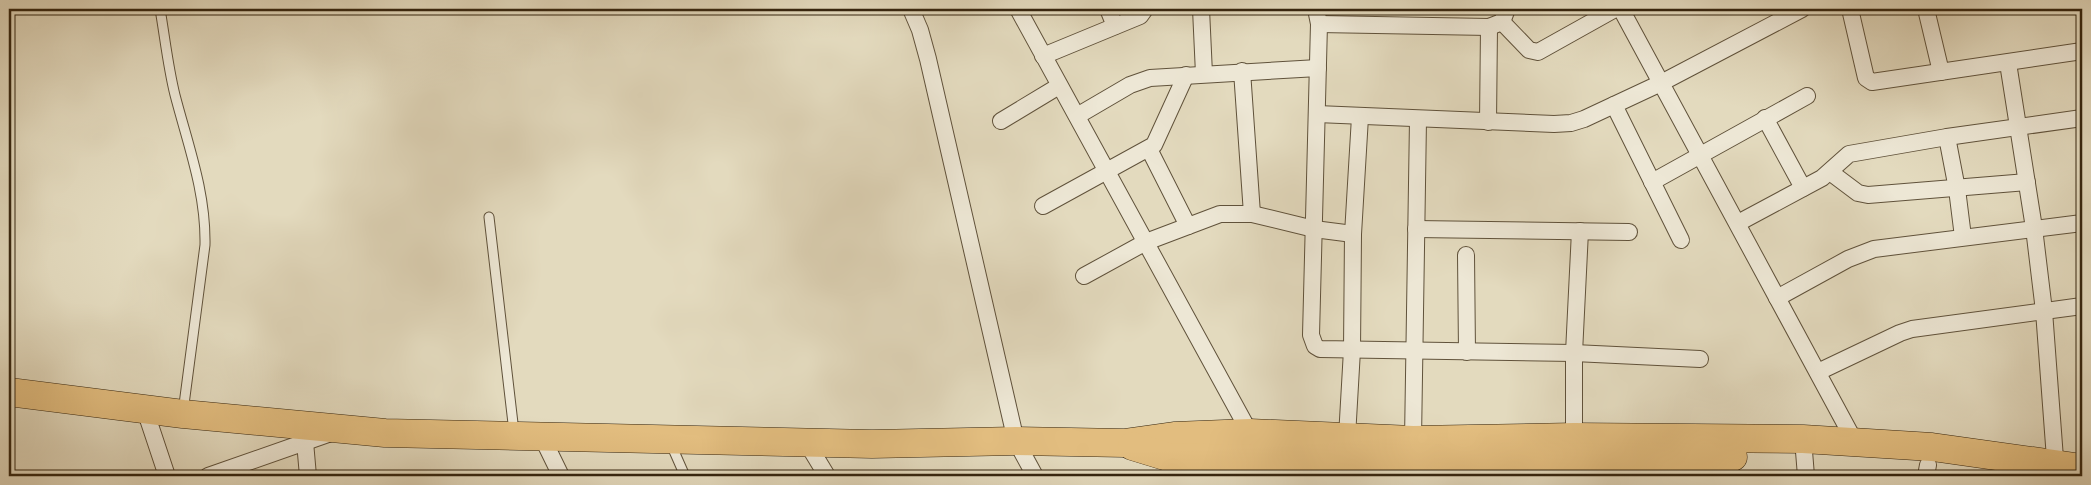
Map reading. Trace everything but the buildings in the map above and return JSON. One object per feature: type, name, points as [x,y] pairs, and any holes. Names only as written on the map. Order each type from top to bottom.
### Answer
[{"type":"highway","points":[[9,392],[145,410],[385,433],[808,443],[1016,441],[1124,443],[1168,456],[1805,458],[1854,442],[1932,447],[2056,470],[2082,468]]},
{"type":"highway","points":[[1254,456],[1347,437],[1413,440],[1574,437],[1927,470],[2027,476]]},
{"type":"street","points":[[911,9],[920,30],[928,59],[1016,441],[1035,476]]},
{"type":"street","points":[[1018,9],[1146,242],[1254,456]]},
{"type":"street","points":[[1108,9],[1115,26]]},
{"type":"street","points":[[1043,56],[1140,16],[1145,9]]},
{"type":"street","points":[[1201,9],[1204,74]]},
{"type":"street","points":[[1615,9],[1538,52],[1529,50],[1499,20],[1318,17],[1312,341],[1320,349],[1574,353],[1700,358]]},
{"type":"street","points":[[1621,9],[1854,442]]},
{"type":"street","points":[[1317,114],[1418,120],[1571,123],[1584,119],[1660,83],[1802,9]]},
{"type":"street","points":[[1850,9],[1868,80],[1872,82],[2082,51]]},
{"type":"street","points":[[1926,9],[1941,72]]},
{"type":"street","points":[[1488,122],[1499,20]]},
{"type":"street","points":[[2008,63],[2034,228],[2044,311],[2056,470]]},
{"type":"street","points":[[1077,116],[1140,80],[1242,71],[1318,68]]},
{"type":"street","points":[[1242,71],[1252,214]]},
{"type":"street","points":[[1043,206],[1149,149],[1158,141],[1186,76]]},
{"type":"street","points":[[1001,121],[1059,86]]},
{"type":"street","points":[[1652,182],[1807,96]]},
{"type":"street","points":[[1614,105],[1681,240]]},
{"type":"street","points":[[1347,437],[1352,350],[1353,234],[1360,117]]},
{"type":"street","points":[[1765,118],[1803,188]]},
{"type":"street","points":[[1738,224],[1830,172],[1849,154],[1947,137],[2082,118]]},
{"type":"street","points":[[1413,440],[1418,120]]},
{"type":"street","points":[[1947,137],[1957,189],[1963,237]]},
{"type":"street","points":[[1149,149],[1188,226]]},
{"type":"street","points":[[1830,172],[1858,193],[1868,196],[2027,182]]},
{"type":"street","points":[[1084,276],[1146,242],[1220,214],[1252,214],[1314,229],[1353,234]]},
{"type":"street","points":[[1777,298],[1862,253],[1874,249],[2082,222]]},
{"type":"street","points":[[1416,230],[1580,230],[1629,232]]},
{"type":"street","points":[[1574,437],[1574,353],[1580,230]]},
{"type":"street","points":[[1466,254],[1467,352]]},
{"type":"street","points":[[1818,372],[1912,329],[2082,306]]},
{"type":"street","points":[[145,410],[167,476]]},
{"type":"street","points":[[208,476],[343,428]]},
{"type":"street","points":[[528,435],[561,476]]},
{"type":"street","points":[[305,442],[308,476]]},
{"type":"street","points":[[808,443],[827,476]]},
{"type":"lane","points":[[160,9],[176,96],[198,177],[206,220],[205,245],[183,414]]},
{"type":"lane","points":[[489,217],[528,435]]},
{"type":"lane","points":[[669,440],[685,476]]}]
